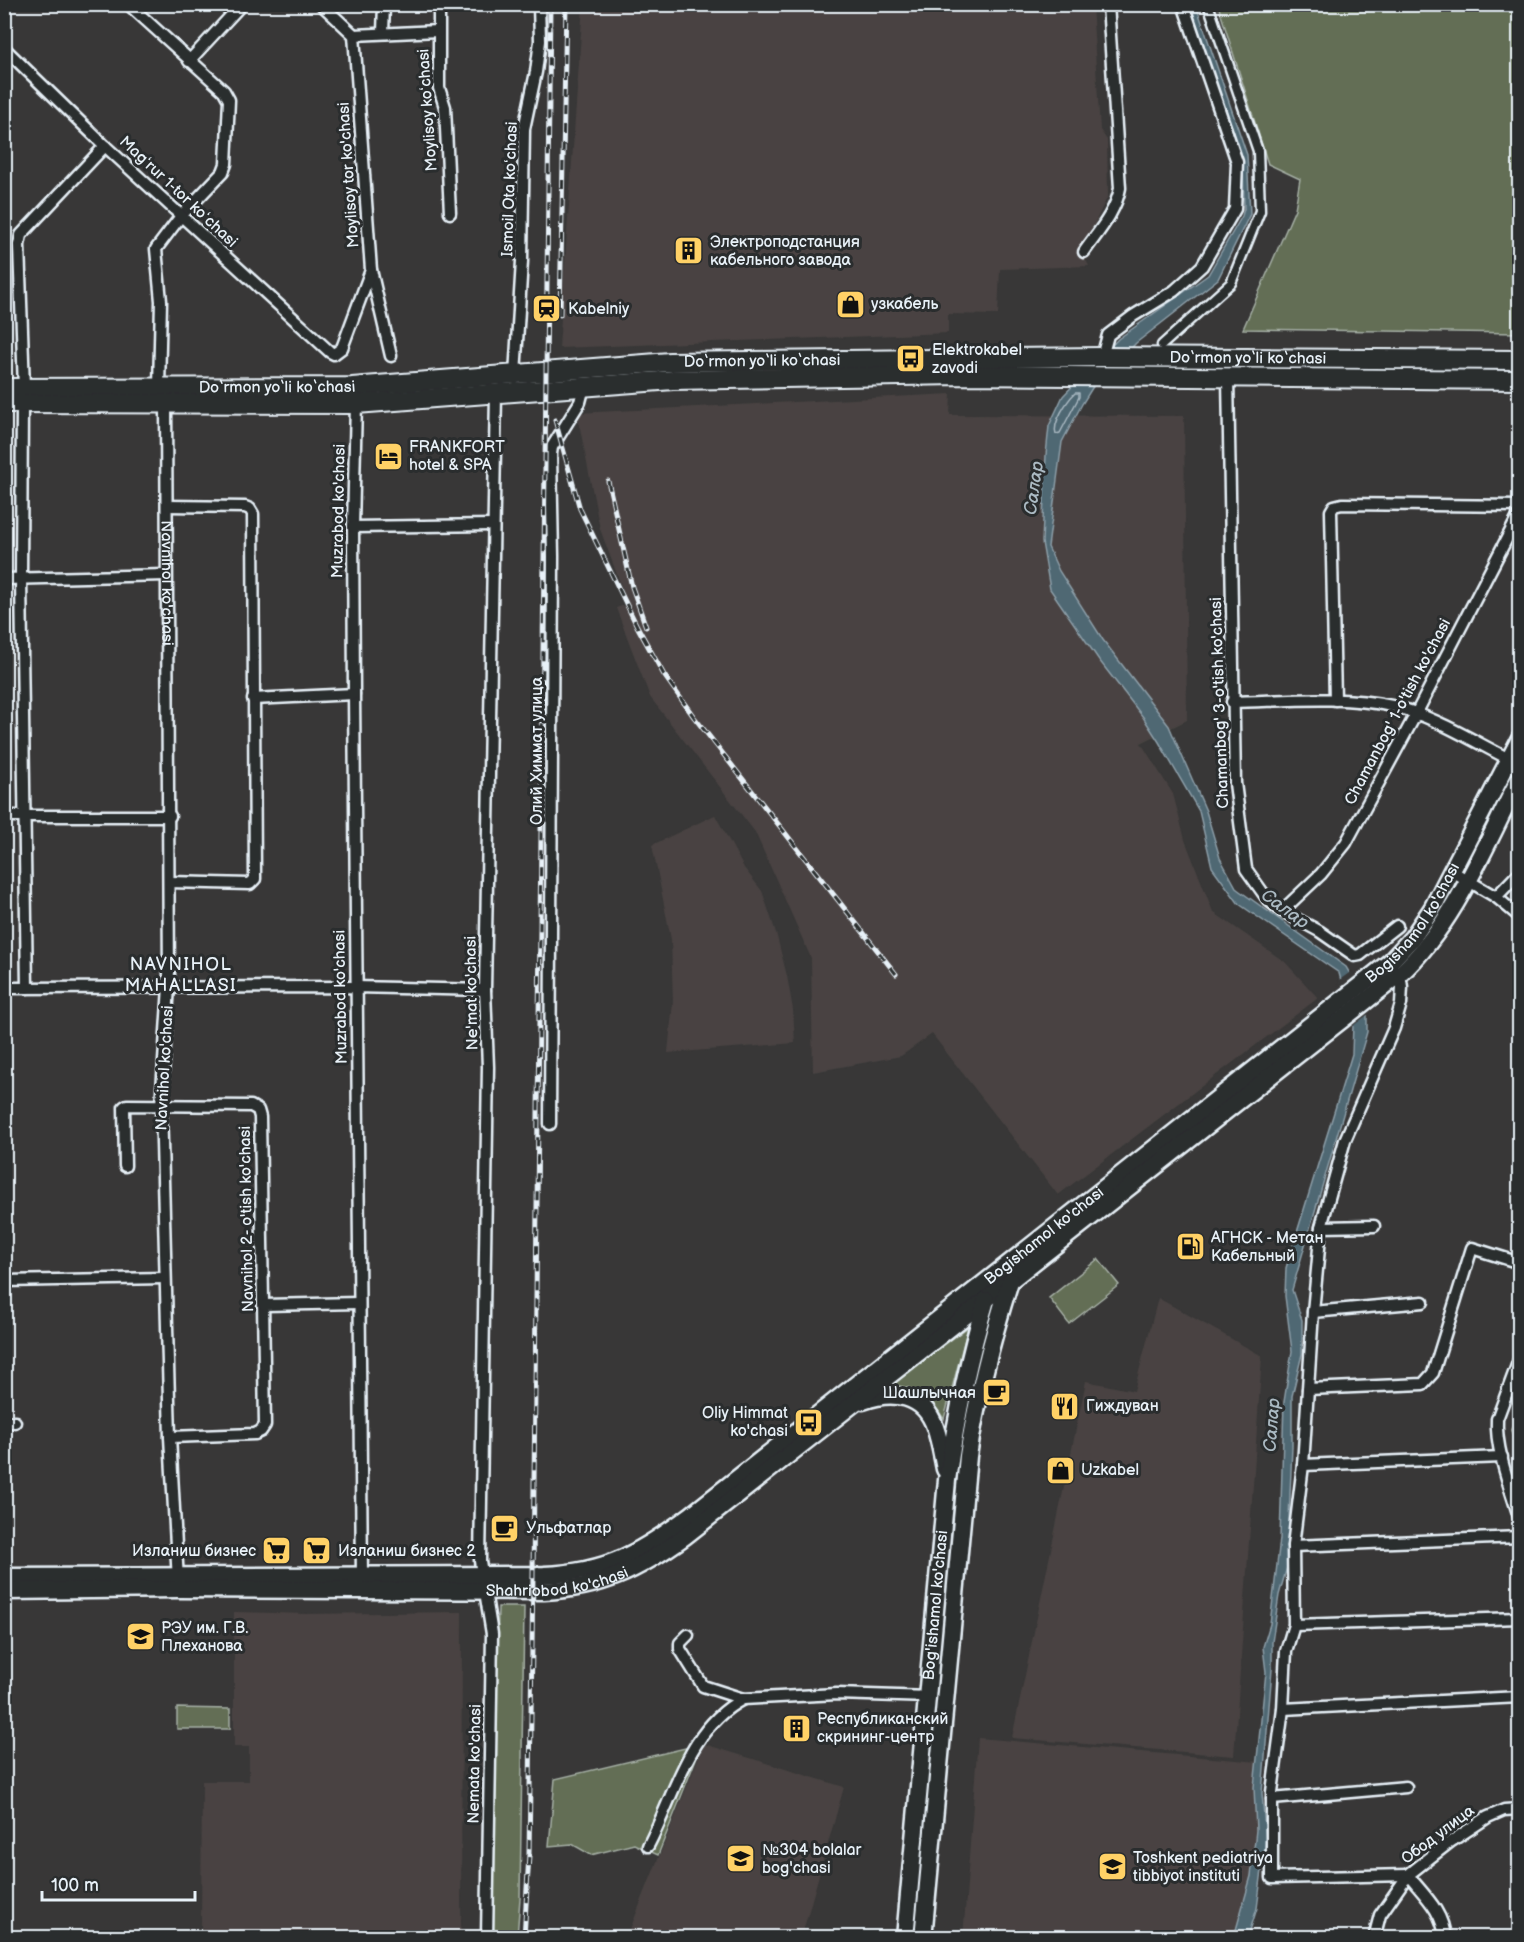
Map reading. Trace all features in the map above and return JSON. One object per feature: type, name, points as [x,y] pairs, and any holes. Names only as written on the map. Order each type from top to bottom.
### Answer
[{"type":"main road","name":"Do‘rmon yo‘li ko‘chasi","points":[[1038,366],[1156,351],[1520,360]]},
{"type":"main road","name":"Do‘rmon yo‘li ko‘chasi","points":[[162,398],[352,387],[670,362],[1038,366],[1151,376],[1520,380]]},
{"type":"main road","name":"Do‘rmon yo‘li ko‘chasi","points":[[4,388],[17,398],[77,396],[356,404],[673,380],[984,366]]},
{"type":"main road","name":"Bogishamol ko'chasi","points":[[1395,968],[1452,871],[1520,739]]},
{"type":"main road","name":"Bogishamol ko'chasi","points":[[994,1276],[1098,1202],[1378,982],[1434,935],[1468,880],[1520,778]]},
{"type":"main road","name":"Bogishamol ko'chasi","points":[[994,1276],[1010,1281],[1098,1202]]},
{"type":"main road","name":"Shahriobod ko'chasi","points":[[484,1583],[544,1591],[577,1589],[626,1573],[685,1536],[849,1408],[943,1325],[994,1276]]},
{"type":"main road","name":"Bog'ishamol ko'chasi","points":[[923,1938],[931,1855],[927,1798],[929,1697],[947,1480],[958,1407],[976,1334],[994,1276]]},
{"type":"main road","name":"Shahriobod ko'chasi","points":[[4,1577],[178,1582],[484,1583],[576,1572],[611,1564],[639,1552],[690,1516],[943,1325],[986,1300],[1010,1281]]},
{"type":"main road","name":"Bog'ishamol ko'chasi","points":[[905,1938],[914,1854],[927,1798],[956,1583],[968,1456],[977,1404],[994,1332],[1010,1281]]},
{"type":"main road","points":[[849,1408],[887,1394],[903,1397],[918,1404],[929,1415],[935,1427],[947,1480]]},
{"type":"main road","name":"Shahriobod ko'chasi","points":[[4,1591],[178,1582]]},
{"type":"main road","points":[[938,1582],[956,1583]]},
{"type":"main road","points":[[914,1854],[931,1855]]},
{"type":"street","name":"Navnihol ko'chasi","points":[[128,4],[224,91],[229,100],[226,164],[223,172],[181,216],[156,249],[161,301],[170,816],[170,987],[161,1105],[170,1437],[178,1582]]},
{"type":"street","points":[[189,61],[242,4]]},
{"type":"street","points":[[321,4],[354,35],[438,31]]},
{"type":"street","points":[[383,33],[384,4]]},
{"type":"street","name":"Moylisoy koʻchasi","points":[[439,4],[439,88],[445,107],[450,213]]},
{"type":"street","name":"Ismoil Ota koʻchasi","points":[[515,375],[522,261],[524,129],[540,41],[539,4]]},
{"type":"street","points":[[1084,252],[1110,214],[1119,197],[1120,188],[1108,4]]},
{"type":"street","points":[[1102,357],[1107,336],[1133,316],[1174,291],[1202,266],[1235,209],[1236,162],[1183,4]]},
{"type":"street","points":[[1156,351],[1231,283],[1260,210],[1258,151],[1208,4]]},
{"type":"street","name":"Moylisoy tor ko'chasi","points":[[354,35],[371,270],[391,356]]},
{"type":"street","name":"Magʻrur 1-tor koʻchasi","points":[[4,48],[105,146],[334,354],[342,348],[371,270]]},
{"type":"street","points":[[27,988],[26,816],[17,398],[19,245],[21,235],[29,224],[105,146]]},
{"type":"street","name":"Chamanbog' 3-o'tish ko'chasi","points":[[1228,377],[1234,783],[1246,869],[1268,900],[1355,956],[1360,955],[1396,926]]},
{"type":"street","name":"Олий Химмат улица","points":[[550,1124],[553,556],[551,454],[552,447],[580,402],[584,387]]},
{"type":"street","name":"Ne'mat ko'chasi","points":[[484,1583],[480,1562],[488,1067],[485,990],[496,394]]},
{"type":"street","name":"Muzrabod ko'chasi","points":[[356,404],[353,527],[355,987],[362,1583]]},
{"type":"street","points":[[1335,700],[1331,511],[1334,506],[1342,504],[1520,506]]},
{"type":"street","points":[[166,506],[244,507],[250,509],[253,514],[255,879],[250,884],[169,882]]},
{"type":"street","name":"Chamanbog' 1-o'tish ko'chasi","points":[[1282,911],[1321,874],[1346,843],[1520,513]]},
{"type":"street","points":[[353,527],[493,525]]},
{"type":"street","points":[[4,579],[166,575]]},
{"type":"street","points":[[253,699],[354,694]]},
{"type":"street","points":[[1232,702],[1335,700],[1392,706],[1416,714],[1509,759]]},
{"type":"street","points":[[4,816],[170,816]]},
{"type":"street","points":[[1452,871],[1496,897],[1520,917]]},
{"type":"street","points":[[1496,897],[1520,872]]},
{"type":"street","points":[[1395,968],[1401,1004],[1395,1028],[1345,1140],[1321,1227],[1303,1465],[1293,1546],[1294,1625],[1286,1651],[1283,1709],[1272,1799],[1272,1878],[1408,1875],[1438,1911],[1444,1926],[1445,1938]]},
{"type":"street","points":[[4,988],[355,987],[485,990]]},
{"type":"street","name":"Navnihol 2- o'tish ko'chasi","points":[[125,1166],[124,1107],[127,1105],[251,1106],[258,1110],[260,1117],[265,1425],[255,1434],[170,1437]]},
{"type":"street","points":[[1321,1227],[1374,1226]]},
{"type":"street","points":[[1308,1389],[1423,1384],[1433,1373],[1472,1248],[1520,1263]]},
{"type":"street","points":[[4,1281],[165,1278]]},
{"type":"street","points":[[1313,1312],[1423,1302]]},
{"type":"street","points":[[264,1305],[359,1303]]},
{"type":"street","points":[[1520,1357],[1497,1419],[1497,1439],[1520,1520]]},
{"type":"street","points":[[1303,1465],[1502,1456]]},
{"type":"street","points":[[1293,1546],[1520,1537]]},
{"type":"street","name":"Nemata ko'chasi","points":[[484,1583],[492,1634],[487,1938]]},
{"type":"street","points":[[1294,1625],[1520,1618]]},
{"type":"street","points":[[688,1635],[680,1642],[680,1649],[703,1686],[743,1699],[837,1694],[929,1697]]},
{"type":"street","points":[[1283,1709],[1520,1696]]},
{"type":"street","points":[[648,1846],[681,1773],[706,1729],[728,1707],[743,1699]]},
{"type":"street","points":[[1272,1799],[1406,1787]]},
{"type":"street","name":"Обод улица","points":[[1374,1938],[1380,1915],[1408,1875],[1488,1816],[1504,1810],[1520,1809]]},
{"type":"shaded area","points":[[583,5],[1092,5],[1100,130],[1107,140],[1108,196],[1081,251],[1089,266],[1000,269],[998,315],[948,314],[948,333],[559,348]]},
{"type":"shaded area","points":[[951,394],[950,415],[1184,416],[1187,720],[1141,743],[1173,794],[1185,840],[1213,912],[1285,962],[1318,998],[1058,1195],[932,1034],[901,1056],[813,1072],[811,958],[755,832],[650,697],[616,608],[628,604],[600,529],[577,413]]},
{"type":"shaded area","points":[[715,815],[744,868],[762,891],[787,976],[793,1010],[795,1043],[668,1053],[673,1002],[671,939],[652,845]]},
{"type":"shaded area","points":[[1158,1298],[1262,1356],[1234,1756],[1012,1738],[1086,1381],[1134,1391]]},
{"type":"shaded area","points":[[234,1612],[305,1614],[462,1612],[461,1931],[314,1934],[201,1931],[202,1781],[249,1781],[249,1747],[234,1747]]},
{"type":"shaded area","name":"Toshkent pediatriya tibbiyot instituti","points":[[978,1738],[1259,1762],[1260,1834],[1242,1937],[963,1938]]},
{"type":"shaded area","name":"№304 bolalar bog'chasi","points":[[704,1744],[844,1787],[800,1937],[650,1938],[629,1932]]},
{"type":"green space","points":[[1218,5],[1519,5],[1519,333],[1243,329],[1295,209],[1300,179],[1268,164]]},
{"type":"green space","points":[[1098,1259],[1119,1285],[1069,1324],[1049,1298]]},
{"type":"green space","points":[[968,1327],[944,1419],[925,1398],[913,1392],[899,1390],[893,1384]]},
{"type":"green space","points":[[1520,1406],[1519,1456],[1511,1430]]},
{"type":"green space","points":[[498,1607],[524,1607],[520,1898],[517,1937],[492,1937]]},
{"type":"green space","points":[[177,1708],[230,1709],[230,1729],[177,1729]]},
{"type":"green space","points":[[702,1744],[658,1855],[634,1844],[591,1855],[572,1844],[549,1846],[555,1779]]},
{"type":"water","name":"Салар","points":[[1190,5],[1196,5],[1247,155],[1250,214],[1218,279],[1136,343],[1092,388],[1082,404],[1062,442],[1048,547],[1059,571],[1103,640],[1169,726],[1206,811],[1220,858],[1237,889],[1346,967],[1359,989],[1367,1015],[1367,1032],[1292,1290],[1302,1320],[1302,1354],[1292,1396],[1287,1567],[1279,1595],[1272,1642],[1262,1793],[1266,1840],[1257,1908],[1248,1937],[1234,1937],[1251,1876],[1256,1830],[1254,1787],[1266,1672],[1263,1647],[1270,1624],[1280,1539],[1284,1402],[1292,1351],[1285,1296],[1286,1268],[1352,1054],[1353,1025],[1339,973],[1239,904],[1212,867],[1199,811],[1159,742],[1050,589],[1042,542],[1049,426],[1063,396],[1118,339],[1208,275],[1244,209],[1243,162]]},
{"type":"pier","points":[[1352,971],[1370,1013],[1350,1028],[1338,981]]},
{"type":"railway","points":[[524,1938],[529,1855],[533,1575],[550,4]]},
{"type":"railway","points":[[560,315],[566,4]]},
{"type":"railway","points":[[555,420],[580,509],[637,626],[664,675],[694,717],[896,974]]},
{"type":"railway","points":[[608,481],[632,587],[646,627]]},
{"type":"place","name":"Электроподстанция кабельного завода","points":[[689,251]]},
{"type":"place","name":"узкабель","points":[[850,304]]},
{"type":"place","name":"Kabelniy","points":[[547,309]]},
{"type":"place","name":"Elektrokabel zavodi","points":[[911,359]]},
{"type":"place","name":"FRANKFORT hotel & SPA","points":[[388,456]]},
{"type":"place","name":"АГНСК - Метан Кабельный","points":[[1190,1247]]},
{"type":"place","name":"Шашлычная","points":[[997,1393]]},
{"type":"place","name":"Гиждуван","points":[[1065,1406]]},
{"type":"place","name":"Oliy Himmat ko'chasi","points":[[809,1422]]},
{"type":"place","name":"Uzkabel","points":[[1060,1470]]},
{"type":"place","name":"Ульфатлар","points":[[505,1528]]},
{"type":"place","name":"Изланиш бизнес","points":[[277,1551]]},
{"type":"place","name":"Изланиш бизнес 2","points":[[317,1551]]},
{"type":"place","name":"РЭУ им. Г.В. Плеханова","points":[[140,1637]]},
{"type":"place","name":"Республиканский скрининг-центр","points":[[796,1728]]},
{"type":"place","name":"№304 bolalar bog'chasi","points":[[741,1859]]},
{"type":"place","name":"Toshkent pediatriya tibbiyot instituti","points":[[1112,1867]]},
{"type":"district","name":"NAVNIHOL MAHALLASI","points":[[181,974]]}]
